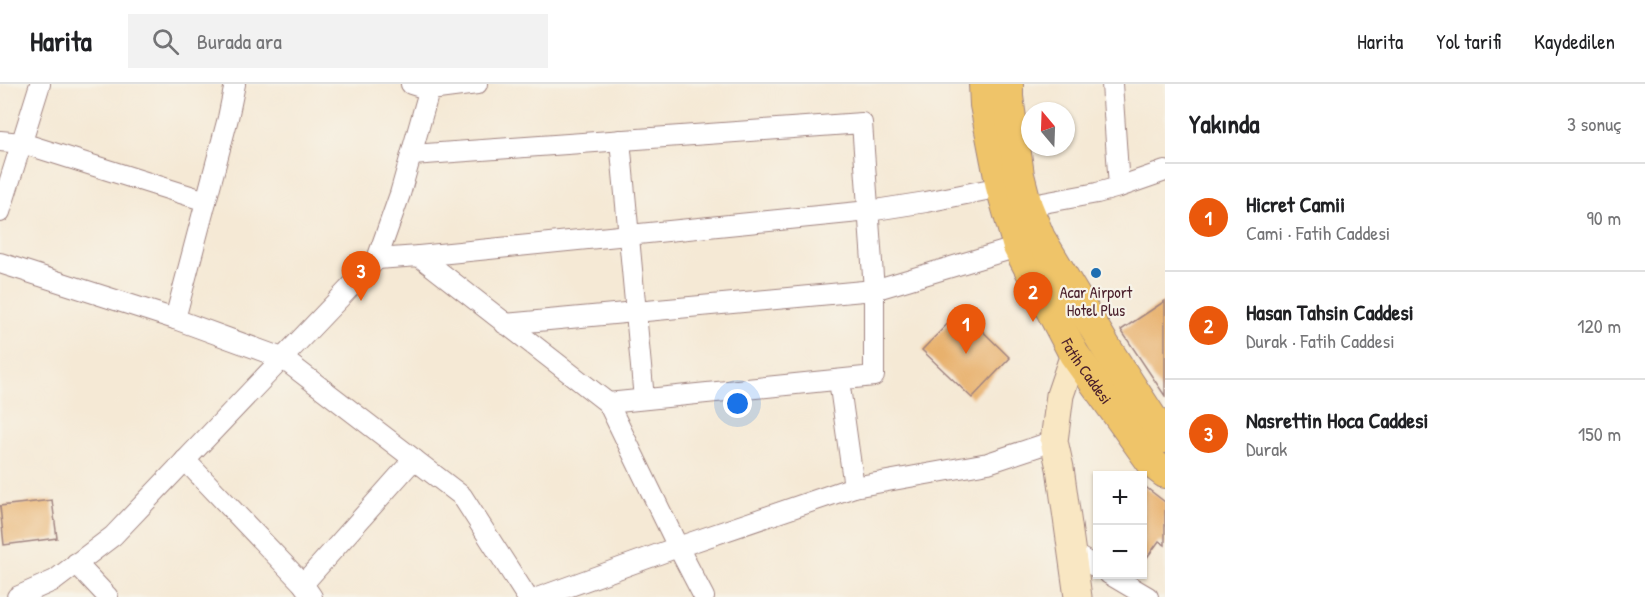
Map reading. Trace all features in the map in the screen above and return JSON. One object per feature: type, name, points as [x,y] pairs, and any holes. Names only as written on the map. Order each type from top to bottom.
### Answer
[{"type":"main road","name":"Fatih Caddesi","points":[[984,84],[1001,187],[1018,247],[1074,354],[1162,454]]},
{"type":"main road","name":"Fatih Caddesi","points":[[1008,84],[1018,175],[1040,238],[1107,349],[1162,454]]},
{"type":"street","points":[[0,212],[40,84]]},
{"type":"street","points":[[175,319],[235,84]]},
{"type":"street","points":[[411,84],[431,87],[477,84]]},
{"type":"street","points":[[1112,84],[1119,187]]},
{"type":"street","points":[[17,597],[54,580],[113,536],[377,259],[400,194],[431,87]]},
{"type":"street","points":[[412,155],[862,123],[874,290],[874,376],[608,403]]},
{"type":"street","points":[[620,140],[644,399]]},
{"type":"street","points":[[0,141],[22,143],[206,201]]},
{"type":"street","points":[[1027,206],[1119,187],[1165,171]]},
{"type":"street","points":[[377,259],[869,211],[1001,187]]},
{"type":"street","points":[[505,324],[874,290],[1018,247]]},
{"type":"street","points":[[419,256],[608,403],[704,597]]},
{"type":"street","points":[[0,263],[175,319],[282,358],[462,496],[527,597]]},
{"type":"street","points":[[1074,354],[1060,395],[1054,441],[1060,468],[1078,597]]},
{"type":"street","points":[[839,380],[854,488]]},
{"type":"street","points":[[540,597],[678,547],[854,488],[988,463],[1054,441]]},
{"type":"street","points":[[185,460],[308,591],[414,459]]},
{"type":"street","points":[[1072,553],[1093,565]]},
{"type":"street","points":[[76,563],[108,597]]},
{"type":"street","points":[[1117,579],[1148,597]]},
{"type":"building","points":[[1165,301],[1165,396],[1121,330]]},
{"type":"building","points":[[961,310],[1010,358],[972,398],[922,350]]},
{"type":"building","points":[[1147,488],[1165,502],[1165,545],[1159,541],[1147,558]]},
{"type":"building","points":[[52,500],[57,538],[4,545],[0,506]]},
{"type":"place","name":"Acar Airport Hotel Plus","points":[[1096,273]]},
{"type":"place","name":"Nasrettin Hoca Caddesi","points":[[361,301]]},
{"type":"place","name":"Hasan Tahsin Caddesi","points":[[1033,322]]},
{"type":"place","name":"Hicret Camii","points":[[966,354]]}]
